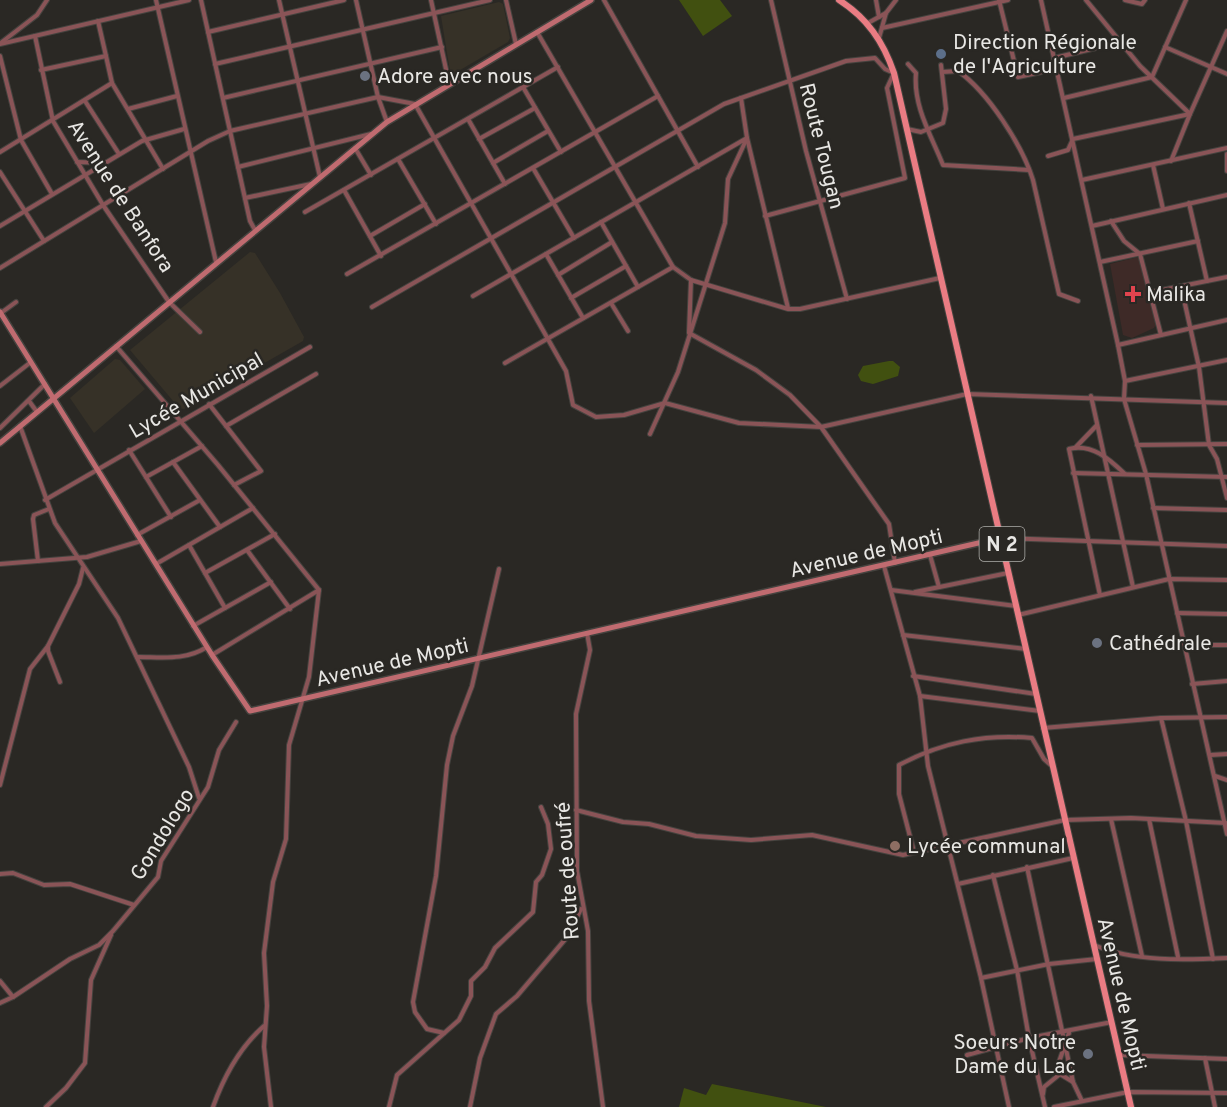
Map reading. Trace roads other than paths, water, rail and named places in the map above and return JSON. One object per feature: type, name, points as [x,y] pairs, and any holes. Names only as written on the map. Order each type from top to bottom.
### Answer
[{"type":"main road","name":"Avenue de Mopti","points":[[839,0],[868,23],[879,38],[894,73],[1131,1107]]},
{"type":"street","points":[[0,44],[37,15],[47,0]]},
{"type":"street","points":[[156,0],[216,262]]},
{"type":"street","points":[[0,44],[189,0]]},
{"type":"street","points":[[201,0],[250,221],[255,230]]},
{"type":"street","points":[[279,0],[320,177]]},
{"type":"street","points":[[208,32],[344,0]]},
{"type":"street","points":[[356,0],[378,97],[387,122]]},
{"type":"street","points":[[431,0],[449,82]]},
{"type":"street","points":[[215,64],[490,0]]},
{"type":"street","points":[[506,0],[516,44]]},
{"type":"street","name":"Avenue de Banfora","points":[[0,443],[387,122],[449,82],[591,0]]},
{"type":"street","points":[[604,0],[698,166]]},
{"type":"street","name":"Route Tougan","points":[[771,0],[819,202],[847,299]]},
{"type":"street","points":[[876,0],[879,17]]},
{"type":"street","points":[[879,38],[886,14],[897,0]]},
{"type":"street","points":[[882,28],[1008,0]]},
{"type":"street","points":[[1041,0],[1118,345],[1125,381],[1124,399],[1146,474],[1227,834]]},
{"type":"street","points":[[1086,0],[1152,77],[1190,114]]},
{"type":"street","points":[[1125,0],[1142,4],[1146,0]]},
{"type":"street","points":[[1152,77],[1186,0]]},
{"type":"street","points":[[999,1],[1018,77],[1051,70],[1054,58]]},
{"type":"street","points":[[868,23],[886,14]]},
{"type":"street","points":[[98,21],[112,83],[163,169]]},
{"type":"street","points":[[1171,161],[1227,31]]},
{"type":"street","points":[[537,32],[673,267],[691,280],[788,309],[800,309],[941,278]]},
{"type":"street","name":"Avenue de Banfora","points":[[35,36],[53,121],[103,205],[169,302]]},
{"type":"street","points":[[1054,58],[1121,42]]},
{"type":"street","points":[[223,98],[442,47]]},
{"type":"street","points":[[1166,47],[1227,74]]},
{"type":"street","points":[[0,56],[21,140],[52,194]]},
{"type":"street","points":[[41,70],[106,56]]},
{"type":"street","points":[[372,307],[724,104],[846,61],[875,57],[885,69],[894,73],[887,88],[905,178],[765,216]]},
{"type":"street","points":[[908,64],[916,73],[915,87],[927,131],[943,165],[1029,170]]},
{"type":"street","points":[[906,128],[916,132],[927,131],[943,123],[946,109],[941,65]]},
{"type":"street","points":[[305,212],[558,68]]},
{"type":"street","points":[[942,72],[958,71],[984,94],[1029,170],[1059,294],[1078,301]]},
{"type":"street","points":[[1064,98],[1152,77]]},
{"type":"street","points":[[0,81],[6,79]]},
{"type":"street","points":[[0,153],[112,83]]},
{"type":"street","points":[[523,87],[561,152]]},
{"type":"street","points":[[128,110],[177,96]]},
{"type":"street","points":[[346,274],[658,96]]},
{"type":"street","points":[[0,268],[189,152],[230,131],[378,97],[415,104],[566,371],[573,405],[596,417],[624,415],[665,403],[739,423],[821,427],[967,394],[1091,396],[1225,404]]},
{"type":"street","points":[[741,98],[747,138],[788,309]]},
{"type":"street","points":[[85,101],[119,154]]},
{"type":"street","points":[[479,139],[535,108]]},
{"type":"street","points":[[1073,139],[1190,114]]},
{"type":"street","points":[[468,119],[505,184]]},
{"type":"street","points":[[0,226],[119,154],[146,140],[184,129]]},
{"type":"street","points":[[493,163],[548,131]]},
{"type":"street","name":"Avenue de Banfora","points":[[238,167],[373,134]]},
{"type":"street","points":[[473,296],[747,138]]},
{"type":"street","points":[[650,434],[665,403],[689,333],[725,223],[728,179],[747,138]]},
{"type":"street","points":[[1048,156],[1068,150],[1073,139]]},
{"type":"street","points":[[356,148],[371,175]]},
{"type":"street","points":[[1082,180],[1227,148]]},
{"type":"street","points":[[1227,154],[1227,171]]},
{"type":"street","points":[[398,159],[436,224]]},
{"type":"street","points":[[77,162],[106,163]]},
{"type":"street","points":[[1153,165],[1163,209]]},
{"type":"street","points":[[533,168],[574,238]]},
{"type":"street","points":[[0,172],[44,241]]},
{"type":"street","name":"Avenue de Banfora","points":[[245,198],[311,184]]},
{"type":"street","points":[[344,190],[381,255]]},
{"type":"street","points":[[1092,226],[1227,195]]},
{"type":"street","points":[[1189,203],[1207,281]]},
{"type":"street","points":[[370,236],[424,204]]},
{"type":"street","points":[[1111,221],[1124,241],[1140,254],[1152,292],[1161,335]]},
{"type":"street","points":[[601,222],[638,287]]},
{"type":"street","points":[[1100,262],[1198,241]]},
{"type":"street","points":[[558,275],[612,242]]},
{"type":"street","points":[[546,254],[583,319]]},
{"type":"street","points":[[571,298],[626,266]]},
{"type":"street","points":[[505,363],[673,267]]},
{"type":"street","points":[[1152,292],[1227,277]]},
{"type":"street","points":[[689,333],[691,280]]},
{"type":"street","points":[[1181,286],[1198,367],[1209,445],[1225,477],[1227,498]]},
{"type":"street","points":[[0,313],[16,302]]},
{"type":"street","points":[[169,302],[200,332]]},
{"type":"street","points":[[611,303],[628,331]]},
{"type":"street","name":"Avenue de Mopti","points":[[0,313],[193,626],[250,711],[1000,538]]},
{"type":"street","points":[[1118,345],[1227,320]]},
{"type":"street","points":[[689,333],[756,370],[790,395],[821,427],[890,524],[895,563]]},
{"type":"street","points":[[116,346],[202,446],[319,590],[309,677],[289,745],[286,839],[273,882],[266,928],[264,953],[267,1006],[264,1047],[271,1107]]},
{"type":"street","name":"Lycée Municipal","points":[[45,500],[310,347]]},
{"type":"street","points":[[1125,381],[1227,360]]},
{"type":"street","points":[[0,385],[31,362]]},
{"type":"street","points":[[226,426],[316,374]]},
{"type":"street","points":[[0,428],[45,384]]},
{"type":"street","points":[[1091,396],[1110,473],[1133,587]]},
{"type":"street","points":[[29,401],[37,412]]},
{"type":"street","points":[[209,404],[261,471],[234,485]]},
{"type":"street","points":[[1076,448],[1097,424]]},
{"type":"street","points":[[20,426],[49,509],[77,558],[118,618],[189,767],[199,798]]},
{"type":"street","points":[[1137,445],[1227,444]]},
{"type":"street","points":[[146,477],[202,446]]},
{"type":"street","points":[[1100,595],[1069,449],[1076,448],[1105,456],[1125,474]]},
{"type":"street","points":[[129,450],[171,517]]},
{"type":"street","points":[[173,462],[220,527]]},
{"type":"street","points":[[1073,473],[1225,477]]},
{"type":"street","points":[[137,535],[200,500]]},
{"type":"street","points":[[156,564],[253,508]]},
{"type":"street","points":[[1153,508],[1227,510]]},
{"type":"street","points":[[38,561],[33,519],[34,515],[49,509]]},
{"type":"street","points":[[205,573],[274,534]]},
{"type":"street","points":[[1000,538],[1227,546]]},
{"type":"street","points":[[0,564],[77,558],[141,541]]},
{"type":"street","points":[[189,545],[225,608]]},
{"type":"street","points":[[247,550],[290,609]]},
{"type":"street","points":[[930,555],[939,587]]},
{"type":"street","points":[[884,566],[920,696],[928,750],[928,766],[981,978],[1009,1107]]},
{"type":"street","points":[[0,785],[13,729],[26,694],[27,676],[48,646],[79,584],[83,567]]},
{"type":"street","points":[[444,1033],[427,1029],[415,1012],[413,1002],[417,972],[430,925],[429,908],[436,876],[447,765],[480,658],[499,569]]},
{"type":"street","points":[[911,593],[1008,573]]},
{"type":"street","points":[[1018,615],[1169,579],[1227,580]]},
{"type":"street","points":[[193,626],[271,582]]},
{"type":"street","points":[[212,655],[319,590]]},
{"type":"street","points":[[891,590],[1016,606]]},
{"type":"street","points":[[1177,613],[1227,614]]},
{"type":"street","name":"Route de oufré","points":[[587,633],[590,650],[576,714],[578,871],[582,908],[588,931],[589,1001],[603,1107]]},
{"type":"street","points":[[903,635],[1026,650]]},
{"type":"street","points":[[1184,645],[1227,645]]},
{"type":"street","points":[[48,646],[60,682]]},
{"type":"street","points":[[137,657],[183,658],[194,655],[207,647]]},
{"type":"street","points":[[913,676],[1036,694]]},
{"type":"street","points":[[1192,684],[1227,681]]},
{"type":"street","points":[[920,696],[1040,711]]},
{"type":"street","points":[[1044,728],[1161,718],[1227,717]]},
{"type":"street","points":[[1161,718],[1186,821],[1213,959]]},
{"type":"street","name":"Gondologo","points":[[0,1003],[13,997],[47,973],[99,945],[113,931],[158,877],[161,861],[208,787],[219,750],[236,722]]},
{"type":"street","points":[[914,852],[899,794],[899,765],[928,750],[981,739],[1032,738],[1044,759],[1053,767]]},
{"type":"street","points":[[1210,755],[1227,754]]},
{"type":"street","points":[[1215,776],[1227,780]]},
{"type":"street","points":[[389,1107],[397,1075],[459,1020],[471,996],[471,981],[484,967],[495,948],[533,912],[536,882],[542,874],[551,849],[548,824],[541,807]]},
{"type":"street","points":[[576,810],[622,822],[649,824],[696,836],[752,840],[812,835],[903,855],[1065,820],[1149,819],[1226,823]]},
{"type":"street","points":[[1111,819],[1142,956]]},
{"type":"street","points":[[1149,819],[1178,957]]},
{"type":"street","points":[[958,884],[1073,858]]},
{"type":"street","points":[[1027,867],[1073,1082],[1082,1101]]},
{"type":"street","points":[[0,874],[13,873],[44,885],[70,884],[134,905]]},
{"type":"street","points":[[993,875],[1017,970],[1029,1038],[1045,1107]]},
{"type":"street","points":[[470,1107],[480,1058],[496,1014],[517,996],[568,936],[582,908]]},
{"type":"street","points":[[46,1107],[66,1088],[85,1063],[90,980],[113,931]]},
{"type":"street","points":[[1094,944],[1107,950],[1142,956],[1227,958]]},
{"type":"street","points":[[981,978],[1049,964],[1097,959]]},
{"type":"street","points":[[0,981],[13,997]]},
{"type":"street","points":[[967,1054],[1029,1038],[1062,1034],[1112,1022]]},
{"type":"street","points":[[213,1107],[232,1064],[245,1044],[264,1025]]},
{"type":"street","points":[[1069,1032],[1058,1065],[1060,1074],[1067,1081],[1073,1082]]},
{"type":"street","points":[[1120,1055],[1227,1059]]},
{"type":"street","points":[[1205,1058],[1215,1107]]},
{"type":"street","points":[[1043,1096],[1044,1087],[1060,1074]]},
{"type":"street","points":[[1054,1107],[1128,1092],[1227,1093]]},
{"type":"place","name":"Direction Régionale de l'Agriculture","points":[[941,54]]},
{"type":"place","name":"Adore avec nous","points":[[365,76]]},
{"type":"place","name":"Malika","points":[[1133,294]]},
{"type":"place","name":"Cathédrale","points":[[1097,643]]},
{"type":"place","name":"Lycée communal","points":[[895,846]]},
{"type":"place","name":"Soeurs Notre Dame du Lac","points":[[1088,1054]]}]
